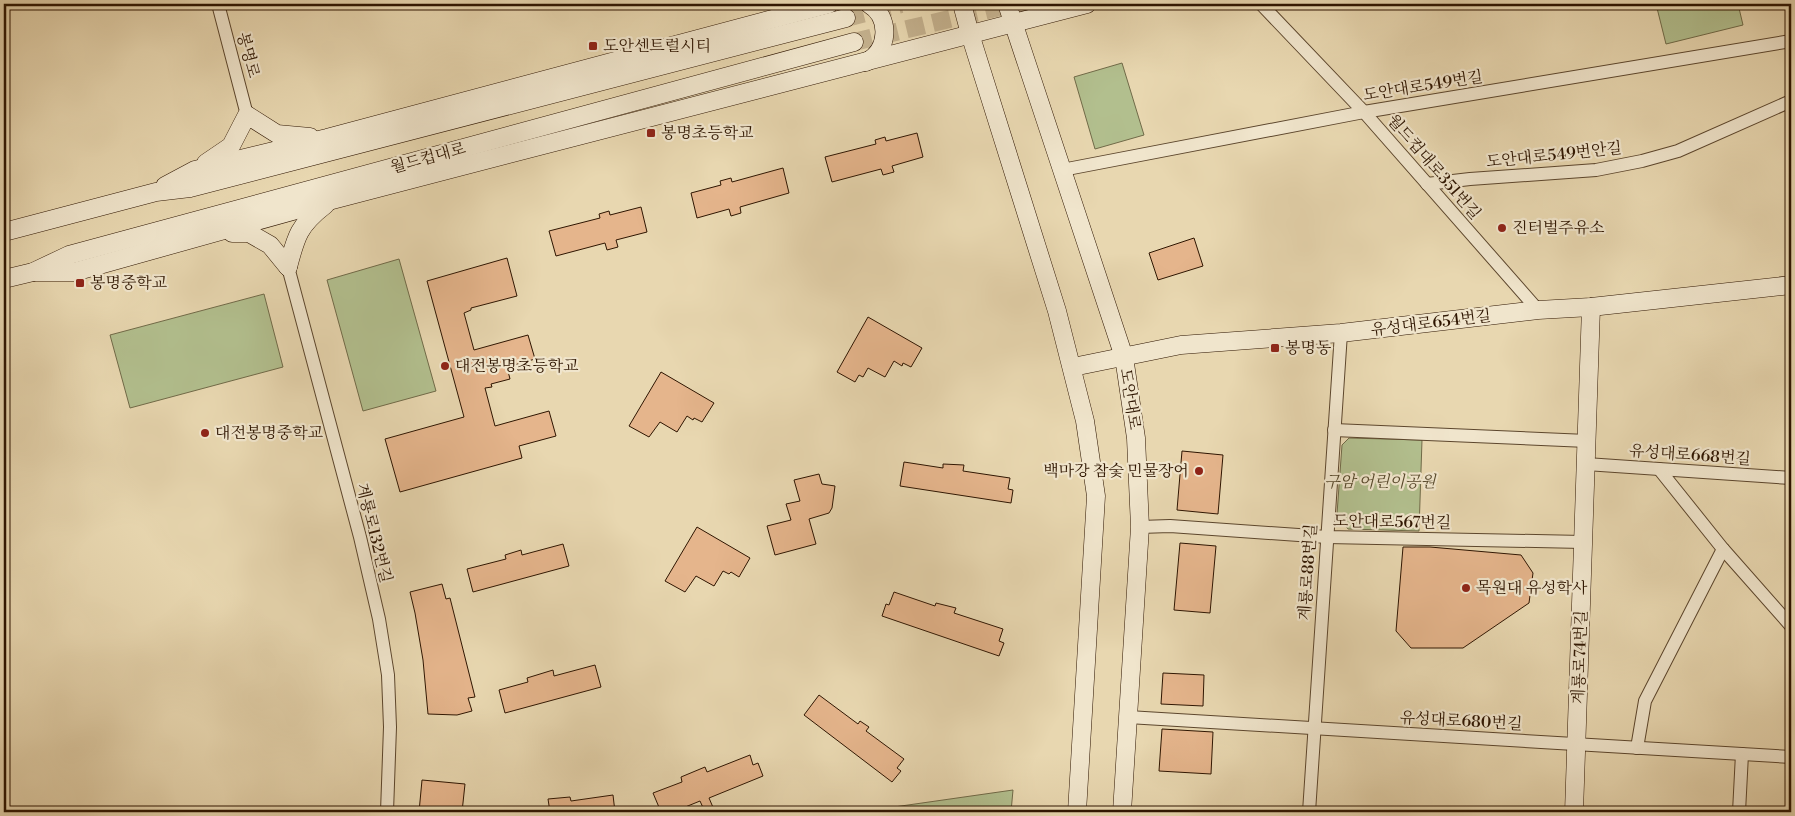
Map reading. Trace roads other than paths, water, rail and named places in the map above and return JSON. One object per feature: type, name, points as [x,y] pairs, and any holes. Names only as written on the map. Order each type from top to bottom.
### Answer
[{"type":"street","name":"봉명로","points":[[218,4],[247,115]]},
{"type":"street","points":[[195,170],[326,138],[829,4]]},
{"type":"street","points":[[861,64],[870,60],[877,53],[883,45],[885,35],[885,25],[880,15],[869,4]]},
{"type":"street","points":[[962,4],[1058,310],[1085,421],[1096,496],[1078,812]]},
{"type":"street","name":"도안대로","points":[[1007,4],[1124,357],[1136,438],[1140,527],[1122,812]]},
{"type":"street","points":[[32,272],[74,272],[332,200],[1087,4]]},
{"type":"street","name":"월드컵대로351번길","points":[[1261,4],[1364,112],[1538,310]]},
{"type":"street","points":[[4,232],[156,192],[190,188],[846,18]]},
{"type":"street","name":"도안대로549번길","points":[[1062,170],[1364,112],[1791,41]]},
{"type":"street","name":"월드컵대로","points":[[4,279],[32,272],[69,255],[854,42]]},
{"type":"street","name":"도안대로549번안길","points":[[1427,184],[1596,170],[1642,161],[1678,152],[1791,100]]},
{"type":"street","points":[[156,192],[195,170],[231,146],[247,115],[277,134],[326,138]]},
{"type":"street","points":[[288,267],[296,236],[309,217],[332,200]]},
{"type":"street","points":[[220,232],[249,233],[270,245],[288,267]]},
{"type":"street","name":"계룡로132번길","points":[[288,267],[360,537],[379,619],[388,675],[390,727],[387,812]]},
{"type":"street","name":"유성대로654번길","points":[[1073,367],[1181,345],[1341,334],[1538,310],[1591,308],[1791,285]]},
{"type":"street","name":"계룡로74번길","points":[[1574,812],[1591,308]]},
{"type":"street","name":"계룡로88번길","points":[[1309,812],[1341,334]]},
{"type":"street","points":[[1334,430],[1587,441]]},
{"type":"street","name":"유성대로668번길","points":[[1586,464],[1791,478]]},
{"type":"street","points":[[1659,469],[1723,549],[1791,626]]},
{"type":"street","name":"도안대로567번길","points":[[1140,527],[1170,526],[1327,537],[1583,542]]},
{"type":"street","points":[[1638,748],[1645,701],[1723,549]]},
{"type":"street","name":"유성대로680번길","points":[[1128,717],[1791,757]]},
{"type":"street","points":[[1739,812],[1742,754]]},
{"type":"tunnel","points":[[846,18],[901,4]]},
{"type":"tunnel","points":[[854,42],[1012,4]]},
{"type":"place","name":"도안센트럴시티","points":[[593,46]]},
{"type":"place","name":"봉명초등학교","points":[[651,133]]},
{"type":"place","name":"진터벌주유소","points":[[1502,228]]},
{"type":"place","name":"봉명중학교","points":[[80,283]]},
{"type":"place","name":"봉명동","points":[[1275,348]]},
{"type":"place","name":"대전봉명초등학교","points":[[445,366]]},
{"type":"place","name":"대전봉명중학교","points":[[205,433]]},
{"type":"place","name":"백마강 참숯 민물장어","points":[[1199,471]]},
{"type":"place","name":"목원대 유성학사","points":[[1466,588]]},
{"type":"park label","name":"구암 어린이공원","points":[[1380,482]]}]
